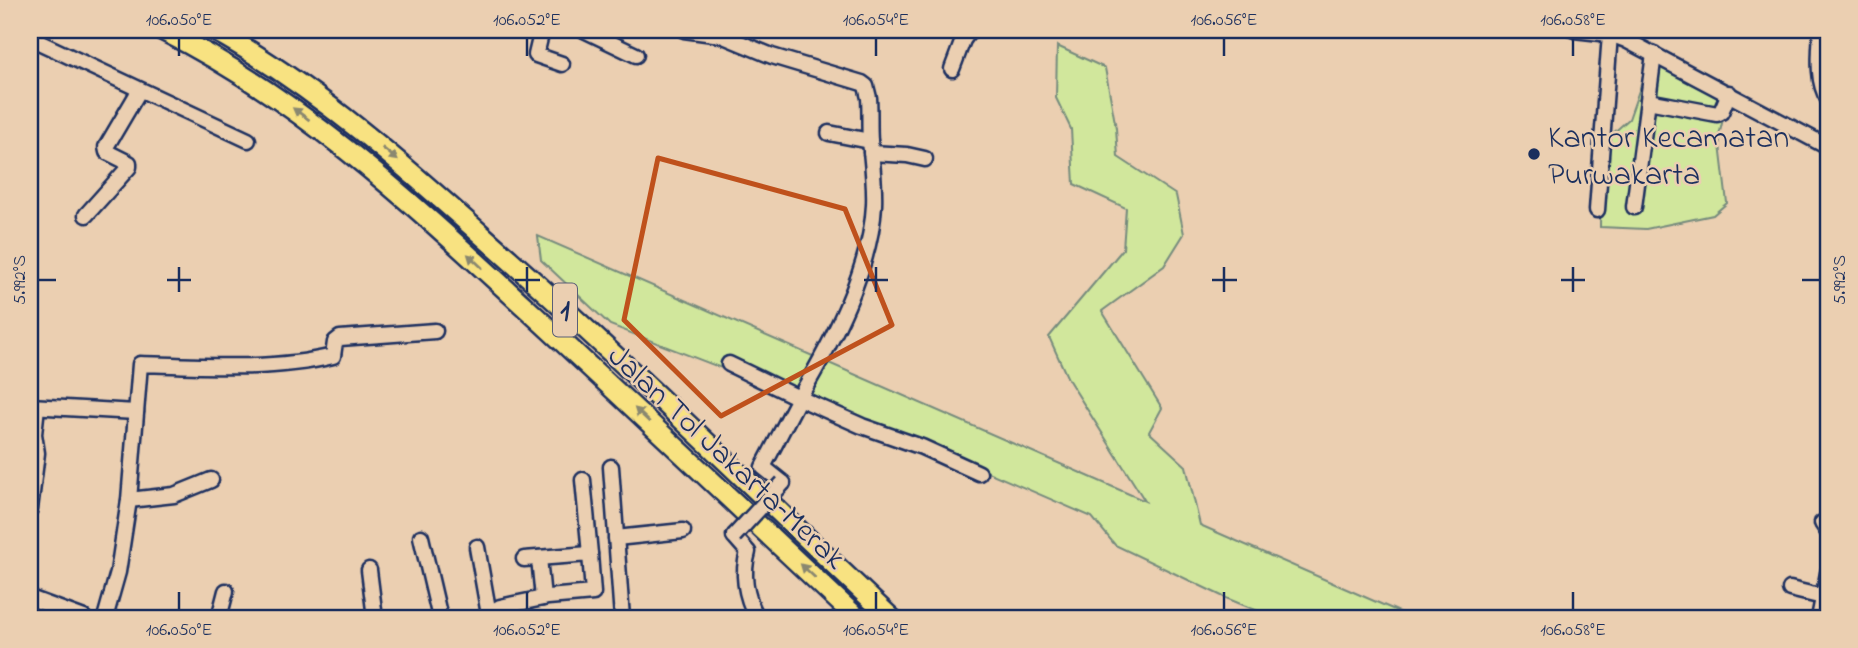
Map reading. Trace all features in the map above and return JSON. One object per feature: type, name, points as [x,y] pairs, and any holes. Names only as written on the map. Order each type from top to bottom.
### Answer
[{"type":"highway","name":"Jalan Tol Jakarta–Merak","points":[[162,30],[189,43],[301,113],[404,196],[630,403],[857,618]]},
{"type":"highway","name":"Jalan Tol Jakarta–Merak","points":[[214,30],[319,96],[396,158],[539,285],[891,618]]},
{"type":"street","points":[[542,30],[536,55],[562,64]]},
{"type":"street","points":[[584,30],[636,55]]},
{"type":"street","points":[[684,30],[721,36],[862,83],[866,86],[869,98],[874,205],[871,230],[861,267],[831,338],[763,467],[783,483],[734,536],[748,552],[744,566],[745,582],[750,605],[757,618]]},
{"type":"street","points":[[952,69],[963,40],[970,30]]},
{"type":"street","points":[[1574,30],[1603,32],[1654,54],[1828,147]]},
{"type":"street","points":[[1821,30],[1820,64],[1828,99]]},
{"type":"street","points":[[1597,210],[1603,32]]},
{"type":"street","points":[[30,38],[248,140]]},
{"type":"street","points":[[1634,207],[1654,54]]},
{"type":"street","points":[[86,215],[129,167],[129,163],[107,152],[106,147],[139,91]]},
{"type":"street","points":[[1648,101],[1717,114],[1729,93]]},
{"type":"street","points":[[829,133],[871,147],[925,159]]},
{"type":"street","points":[[105,618],[118,572],[129,500],[140,365],[248,367],[292,362],[333,356],[335,342],[340,338],[435,331]]},
{"type":"street","points":[[729,365],[862,426],[922,447],[979,473]]},
{"type":"street","points":[[30,509],[37,453],[34,406],[136,412]]},
{"type":"street","points":[[611,467],[622,618]]},
{"type":"street","points":[[129,500],[174,495],[211,480]]},
{"type":"street","points":[[495,616],[497,608],[543,597],[593,593],[583,480]]},
{"type":"street","points":[[616,538],[683,531]]},
{"type":"street","points":[[421,537],[440,618]]},
{"type":"street","points":[[477,547],[488,609],[495,616]]},
{"type":"street","points":[[524,559],[590,554]]},
{"type":"street","points":[[539,558],[543,597]]},
{"type":"street","points":[[369,569],[375,618]]},
{"type":"street","points":[[1819,618],[1828,573]]},
{"type":"street","points":[[1790,589],[1824,597]]},
{"type":"street","points":[[219,618],[226,591]]},
{"type":"street","points":[[30,598],[84,618]]},
{"type":"highlighted area","points":[[658,158],[845,209],[892,325],[721,416],[624,320]]},
{"type":"green space","points":[[1057,46],[1105,68],[1116,128],[1118,157],[1176,195],[1184,234],[1164,266],[1102,311],[1162,408],[1149,432],[1186,466],[1200,525],[1413,618],[1275,618],[1226,598],[1115,545],[1092,517],[960,460],[610,325],[541,260],[538,236],[1145,501],[1068,379],[1049,337],[1123,249],[1126,208],[1074,184],[1071,129],[1056,98]]},
{"type":"green space","points":[[1649,62],[1711,92],[1726,106],[1719,136],[1727,203],[1713,215],[1646,229],[1600,227],[1601,144],[1629,119]]},
{"type":"place","name":"Kantor Kecamatan Purwakarta","points":[[1534,154]]}]
